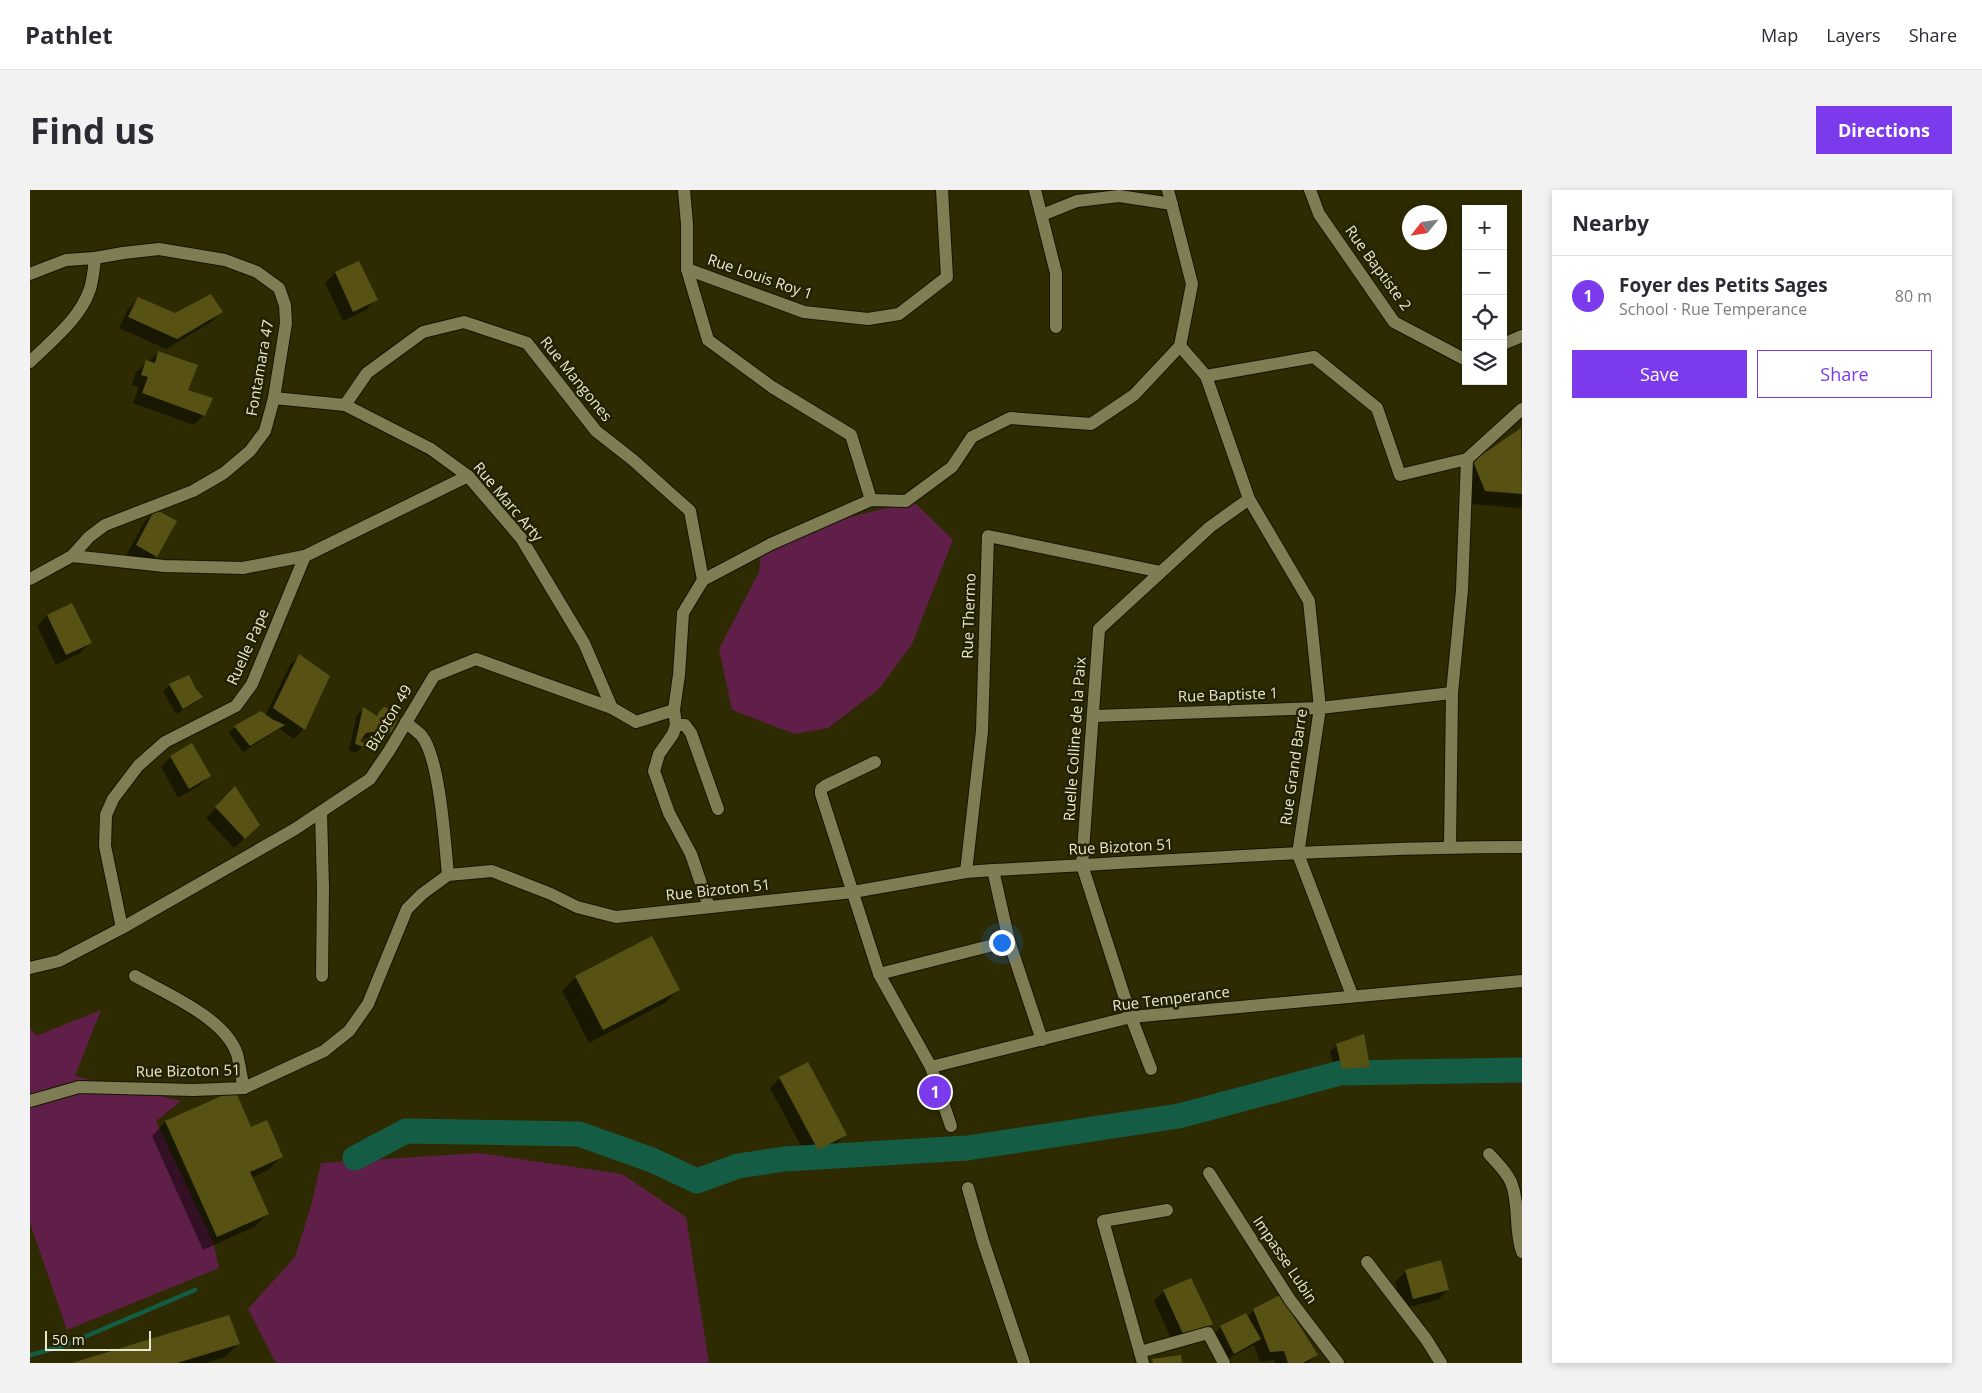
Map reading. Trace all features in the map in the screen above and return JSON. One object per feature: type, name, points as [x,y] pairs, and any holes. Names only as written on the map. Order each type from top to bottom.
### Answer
[{"type":"street","points":[[684,190],[688,224],[687,270]]},
{"type":"street","name":"Rue Louis Roy 1","points":[[687,270],[804,312],[868,319],[899,314],[947,277],[942,190]]},
{"type":"street","points":[[1035,190],[1056,273],[1056,327]]},
{"type":"street","points":[[709,907],[691,854],[669,813],[654,771],[659,754],[673,734],[676,725],[674,710],[679,675],[683,613],[703,580],[771,544],[871,500],[906,501],[952,468],[972,437],[1010,418],[1091,424],[1134,395],[1180,346],[1192,284],[1168,190]]},
{"type":"street","name":"Rue Baptiste 2","points":[[1310,190],[1319,214],[1394,322],[1462,358]]},
{"type":"street","points":[[1042,215],[1077,201],[1119,196],[1172,204]]},
{"type":"street","name":"Fontamara 47","points":[[30,274],[66,260],[96,258],[159,249],[226,260],[257,272],[279,288],[285,305],[286,323],[274,398],[265,431],[250,451],[224,473],[193,491],[105,525],[89,537],[72,556],[30,579]]},
{"type":"street","points":[[30,362],[70,323],[80,310],[90,289],[96,258]]},
{"type":"street","name":"Rue Louis Roy 1","points":[[687,270],[708,340],[772,387],[851,434],[871,500]]},
{"type":"street","name":"Rue Mangones","points":[[345,405],[367,373],[423,332],[464,322],[527,343],[596,431],[633,460],[690,511],[703,580]]},
{"type":"street","points":[[1507,342],[1522,336]]},
{"type":"street","points":[[1180,346],[1206,376],[1314,357],[1377,408],[1400,475],[1467,459],[1522,409]]},
{"type":"street","name":"Rue Grand Barre","points":[[1206,376],[1249,499],[1309,601],[1320,708],[1298,854],[1352,995]]},
{"type":"street","name":"Rue Marc Arty","points":[[274,398],[345,405],[431,449],[468,476],[521,538],[584,643],[612,708]]},
{"type":"street","points":[[1450,847],[1452,693],[1462,590],[1467,459]]},
{"type":"street","points":[[72,556],[164,566],[243,568],[305,556],[468,476]]},
{"type":"street","name":"Ruelle Colline de la Paix","points":[[1151,1069],[1131,1017],[1082,865],[1099,629],[1210,527],[1249,499]]},
{"type":"street","name":"Rue Thermo","points":[[966,872],[982,731],[988,536],[1161,572]]},
{"type":"street","name":"Ruelle Pape","points":[[122,928],[105,846],[106,815],[112,799],[138,766],[165,742],[236,706],[244,696],[252,684],[305,556]]},
{"type":"street","name":"Bizoton 49","points":[[30,968],[59,961],[122,928],[296,829],[370,779],[390,751],[434,676],[476,659],[612,708],[636,722],[674,710]]},
{"type":"street","name":"Rue Baptiste 1","points":[[1094,716],[1320,708],[1452,693]]},
{"type":"street","points":[[406,722],[422,736],[432,755],[443,819],[448,875]]},
{"type":"street","points":[[676,725],[685,725],[691,733],[718,809]]},
{"type":"street","points":[[876,762],[825,786],[821,789],[821,794],[879,974],[932,1068],[950,1126]]},
{"type":"street","points":[[321,812],[323,888],[322,976]]},
{"type":"street","name":"Rue Bizoton 51","points":[[30,1101],[79,1087],[194,1090],[244,1088],[324,1051],[349,1031],[368,1004],[407,909],[422,894],[448,875],[492,871],[551,894],[577,907],[616,917],[853,892],[966,872],[1450,847],[1522,847]]},
{"type":"street","points":[[993,870],[1008,941],[1042,1040]]},
{"type":"street","points":[[879,974],[1008,941]]},
{"type":"street","points":[[135,976],[210,1019],[225,1034],[236,1053],[244,1088]]},
{"type":"street","name":"Rue Temperance","points":[[932,1068],[1131,1017],[1352,995],[1522,981]]},
{"type":"street","points":[[1489,1154],[1504,1170],[1511,1183],[1522,1252]]},
{"type":"street","name":"Impasse Lubin","points":[[1209,1173],[1290,1300],[1338,1363]]},
{"type":"street","points":[[968,1188],[983,1241],[1024,1363]]},
{"type":"street","points":[[1167,1210],[1103,1221],[1142,1358],[1208,1333],[1224,1363]]},
{"type":"street","points":[[1367,1262],[1426,1339],[1441,1363]]},
{"type":"shaded area","points":[[914,502],[953,540],[912,644],[879,689],[828,728],[795,734],[732,710],[719,649],[759,572],[762,542],[805,527]]},
{"type":"shaded area","points":[[101,1010],[75,1076],[181,1101],[156,1121],[213,1242],[219,1268],[67,1330],[30,1223],[30,1028],[36,1036]]},
{"type":"shaded area","points":[[479,1153],[622,1174],[686,1217],[709,1363],[276,1363],[248,1309],[295,1257],[311,1206],[321,1163]]},
{"type":"building","points":[[359,261],[378,300],[353,312],[335,272]]},
{"type":"building","points":[[211,294],[223,312],[177,339],[128,317],[138,297],[175,313]]},
{"type":"building","points":[[158,351],[198,365],[188,390],[213,398],[205,416],[142,393],[148,377],[141,375],[146,360],[155,363]]},
{"type":"building","points":[[1521,428],[1522,494],[1485,491],[1473,461]]},
{"type":"building","points":[[155,509],[177,521],[157,557],[136,545]]},
{"type":"building","points":[[72,603],[92,643],[66,655],[47,615]]},
{"type":"building","points":[[299,654],[330,676],[305,730],[273,708]]},
{"type":"building","points":[[189,675],[196,689],[203,697],[183,709],[169,684]]},
{"type":"building","points":[[363,707],[377,716],[384,707],[388,708],[386,716],[389,714],[399,717],[392,731],[387,735],[384,733],[384,728],[380,726],[379,731],[366,733],[360,741],[366,745],[364,747],[355,744]]},
{"type":"building","points":[[261,711],[285,725],[250,746],[234,726]]},
{"type":"building","points":[[192,743],[211,776],[189,789],[170,756]]},
{"type":"building","points":[[235,786],[260,825],[245,839],[215,807]]},
{"type":"building","points":[[652,936],[680,990],[603,1030],[575,976]]},
{"type":"building","points":[[1364,1034],[1370,1067],[1342,1069],[1336,1044]]},
{"type":"building","points":[[808,1062],[847,1135],[818,1150],[779,1077]]},
{"type":"building","points":[[235,1090],[251,1127],[267,1120],[283,1157],[250,1172],[269,1214],[217,1237],[165,1121]]},
{"type":"building","points":[[1441,1260],[1449,1290],[1413,1299],[1405,1270]]},
{"type":"building","points":[[1191,1278],[1213,1324],[1184,1336],[1163,1290]]},
{"type":"building","points":[[1280,1295],[1318,1355],[1303,1363],[1288,1363],[1284,1351],[1270,1352],[1253,1309]]},
{"type":"building","points":[[1246,1313],[1261,1339],[1234,1354],[1220,1326]]},
{"type":"building","points":[[229,1315],[240,1344],[177,1363],[72,1363]]},
{"type":"building","points":[[1181,1355],[1182,1363],[1153,1363],[1152,1359]]},
{"type":"waterway","points":[[355,1158],[406,1131],[579,1134],[652,1160],[697,1181],[738,1166],[785,1159],[967,1148],[1179,1116],[1340,1073],[1522,1070]]},
{"type":"waterway","points":[[30,1355],[63,1346],[195,1290]]},
{"type":"place","name":"Foyer des Petits Sages","points":[[935,1092]]}]
